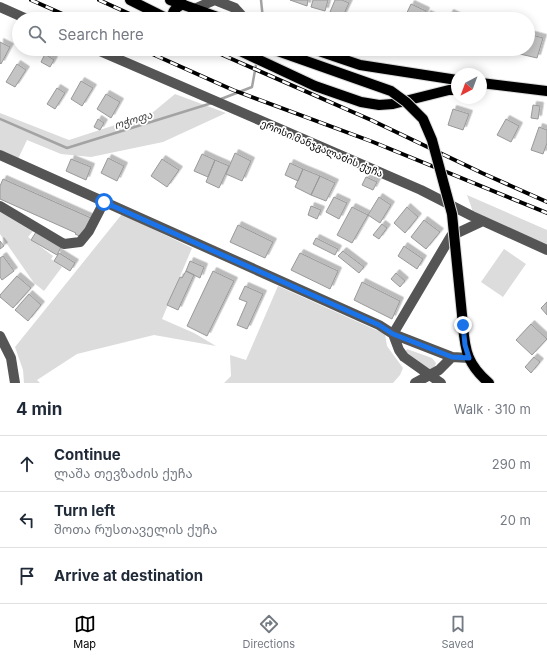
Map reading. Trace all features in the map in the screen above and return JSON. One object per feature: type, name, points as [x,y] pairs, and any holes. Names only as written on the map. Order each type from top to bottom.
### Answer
[{"type":"main road","points":[[130,0],[154,12]]},
{"type":"main road","points":[[170,0],[203,12]]},
{"type":"main road","points":[[173,12],[176,8],[183,4]]},
{"type":"main road","points":[[251,56],[315,86],[361,102],[379,105],[393,104],[451,90]]},
{"type":"main road","points":[[291,56],[391,92],[406,102],[423,120],[432,140],[452,214],[465,345],[469,358],[478,373],[489,383]]},
{"type":"main road","points":[[333,56],[360,65],[451,79]]},
{"type":"main road","points":[[487,84],[547,91]]},
{"type":"main road","points":[[487,88],[506,86]]},
{"type":"street","points":[[194,9],[215,0],[235,8],[239,12]]},
{"type":"street","points":[[0,7],[12,13]]},
{"type":"street","points":[[235,8],[235,12]]},
{"type":"street","name":"ეროსი მანჯგალაძის ქუჩა","points":[[111,56],[421,190],[483,221],[547,250]]},
{"type":"street","points":[[0,157],[379,325],[393,334],[452,357],[469,358]]},
{"type":"street","points":[[0,206],[64,244],[80,242],[89,231],[104,202]]},
{"type":"street","points":[[440,383],[404,358],[398,350],[393,334],[451,236],[483,221]]},
{"type":"street","points":[[0,336],[11,358],[15,383]]},
{"type":"street","points":[[415,383],[439,370],[452,357]]},
{"type":"shaded area","points":[[175,94],[226,113],[163,142],[91,157],[61,154],[27,140],[18,159],[0,151],[0,113],[69,140],[152,113]]},
{"type":"shaded area","points":[[467,195],[547,230],[547,245],[473,212]]},
{"type":"shaded area","points":[[0,206],[33,231],[28,237],[53,256],[51,259],[62,267],[44,291],[34,283],[0,234]]},
{"type":"shaded area","points":[[122,214],[192,248],[162,319],[194,333],[216,346],[154,335],[77,354],[37,380],[40,383],[24,383],[23,370],[15,347]]},
{"type":"shaded area","points":[[504,249],[526,264],[503,297],[481,282]]},
{"type":"shaded area","points":[[278,286],[385,334],[387,346],[403,368],[400,375],[393,383],[224,383],[231,376],[230,355],[246,360]]},
{"type":"shaded area","points":[[407,349],[432,358],[436,363],[435,366],[431,370],[405,353]]},
{"type":"building","points":[[290,0],[308,0],[307,6]]},
{"type":"building","points":[[313,0],[328,0],[325,11],[311,7]]},
{"type":"building","points":[[335,0],[342,0],[349,3],[345,12],[330,12]]},
{"type":"building","points":[[411,4],[426,11],[426,12],[407,12]]},
{"type":"building","points":[[535,36],[543,38],[537,58],[528,56],[535,56]]},
{"type":"building","points":[[0,42],[10,47],[1,64],[0,63]]},
{"type":"building","points":[[44,56],[48,56],[54,60],[50,67],[41,62]]},
{"type":"building","points":[[17,64],[26,70],[15,87],[6,82]]},
{"type":"building","points":[[81,81],[93,88],[82,106],[71,99]]},
{"type":"building","points":[[57,88],[65,93],[55,109],[47,104]]},
{"type":"building","points":[[106,94],[120,102],[111,118],[97,109]]},
{"type":"building","points":[[533,105],[540,106],[538,119],[531,118]]},
{"type":"building","points":[[453,109],[469,114],[463,130],[448,125]]},
{"type":"building","points":[[98,119],[104,123],[100,130],[94,127]]},
{"type":"building","points":[[506,119],[519,126],[511,142],[497,135]]},
{"type":"building","points":[[539,127],[547,130],[547,143],[543,154],[531,150]]},
{"type":"building","points":[[235,153],[251,161],[242,181],[226,174]]},
{"type":"building","points":[[202,154],[215,160],[208,177],[194,171]]},
{"type":"building","points":[[108,158],[124,166],[117,181],[101,173]]},
{"type":"building","points":[[71,159],[91,167],[86,180],[66,171]]},
{"type":"building","points":[[162,159],[179,170],[167,187],[151,176]]},
{"type":"building","points":[[215,160],[229,166],[219,188],[206,182]]},
{"type":"building","points":[[290,163],[303,169],[298,181],[285,175]]},
{"type":"building","points":[[303,169],[320,176],[311,195],[295,187]]},
{"type":"building","points":[[320,176],[335,183],[326,201],[311,195]]},
{"type":"building","points":[[366,177],[377,182],[373,190],[362,185]]},
{"type":"building","points":[[3,179],[91,218],[82,237],[0,199],[0,186]]},
{"type":"building","points":[[334,197],[347,203],[339,219],[326,212]]},
{"type":"building","points":[[379,197],[391,205],[380,223],[368,215]]},
{"type":"building","points":[[311,206],[321,210],[317,219],[308,215]]},
{"type":"building","points":[[352,207],[368,215],[352,243],[337,235]]},
{"type":"building","points":[[407,207],[418,217],[405,233],[394,223]]},
{"type":"building","points":[[424,220],[440,232],[426,249],[411,237]]},
{"type":"building","points":[[382,224],[387,228],[379,239],[373,235]]},
{"type":"building","points":[[238,225],[273,242],[265,258],[230,242]]},
{"type":"building","points":[[36,232],[61,247],[57,255],[31,240]]},
{"type":"building","points":[[316,238],[338,249],[335,255],[313,244]]},
{"type":"building","points":[[0,241],[4,246],[0,249]]},
{"type":"building","points":[[404,246],[423,259],[417,269],[398,256]]},
{"type":"building","points":[[343,251],[364,267],[359,273],[338,256]]},
{"type":"building","points":[[59,253],[75,263],[70,271],[54,261]]},
{"type":"building","points":[[300,253],[338,271],[330,289],[291,270]]},
{"type":"building","points":[[3,256],[14,271],[2,280],[0,277],[0,258]]},
{"type":"building","points":[[190,261],[204,267],[200,278],[186,271]]},
{"type":"building","points":[[186,271],[194,275],[178,310],[167,305],[180,277],[182,278]]},
{"type":"building","points":[[213,271],[234,281],[207,336],[187,326]]},
{"type":"building","points":[[396,273],[405,281],[400,287],[391,279]]},
{"type":"building","points":[[17,276],[31,288],[13,308],[0,297],[0,295]]},
{"type":"building","points":[[362,282],[400,301],[392,319],[354,300]]},
{"type":"building","points":[[245,286],[263,294],[247,329],[237,325],[247,302],[239,299]]},
{"type":"building","points":[[29,294],[41,305],[28,321],[15,310]]},
{"type":"building","points":[[547,302],[547,315],[541,308]]},
{"type":"building","points":[[531,324],[547,339],[532,355],[516,340]]},
{"type":"building","points":[[534,357],[540,362],[531,373],[525,367]]},
{"type":"waterway","name":"ოჭოფა","points":[[261,0],[262,12]]},
{"type":"waterway","name":"ოჭოფა","points":[[221,99],[252,87],[256,65]]},
{"type":"waterway","name":"ოჭოფა","points":[[0,119],[67,148],[212,103]]},
{"type":"railway","points":[[31,0],[58,12]]},
{"type":"railway","points":[[99,0],[126,12]]},
{"type":"railway","points":[[157,56],[233,90],[373,142],[547,213]]},
{"type":"railway","points":[[225,56],[371,120],[547,202]]},
{"type":"route","points":[[104,202],[379,325],[393,334],[452,357],[469,358],[465,345],[463,325]]}]
